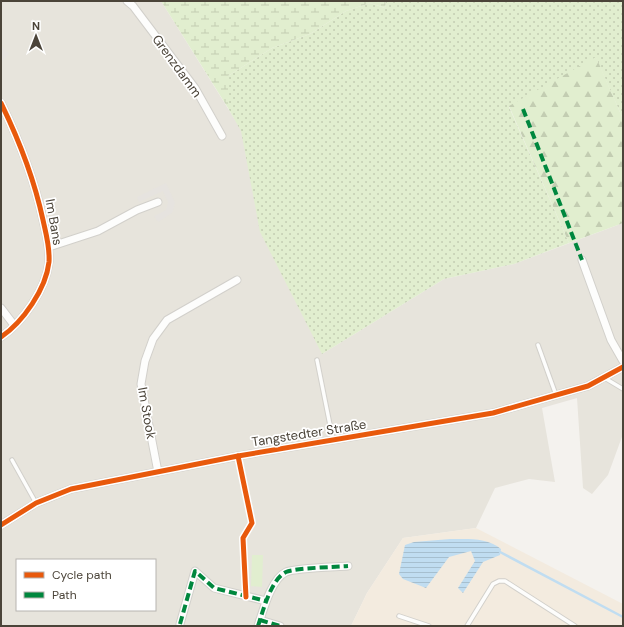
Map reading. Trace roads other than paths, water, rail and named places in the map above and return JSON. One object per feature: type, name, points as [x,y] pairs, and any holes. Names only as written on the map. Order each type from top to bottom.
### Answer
[{"type":"street","name":"Grenzdamm","points":[[126,1],[133,6],[195,88],[222,136]]},
{"type":"street","name":"Im Bans","points":[[1,103],[17,137],[36,187],[49,246],[45,278],[26,312],[14,326],[1,337]]},
{"type":"street","name":"Im Bans","points":[[49,246],[98,231],[137,210],[158,202]]},
{"type":"street","points":[[582,260],[611,340],[623,361]]},
{"type":"street","name":"Im Stook","points":[[158,472],[141,384],[145,361],[153,339],[167,320],[237,280]]},
{"type":"street","points":[[1,308],[14,326]]},
{"type":"street","name":"Tangstedter Straße","points":[[1,525],[36,504],[71,489],[332,440],[493,413],[588,386],[623,367]]},
{"type":"street","points":[[280,626],[259,623],[266,601],[277,579],[286,572],[348,566]]},
{"type":"street","points":[[180,624],[195,571],[214,588],[266,601]]},
{"type":"lane","points":[[538,344],[556,395]]},
{"type":"lane","points":[[317,360],[332,440]]},
{"type":"lane","points":[[603,378],[623,389]]},
{"type":"lane","points":[[12,460],[36,504]]},
{"type":"lane","points":[[467,626],[493,584],[498,581],[505,581],[575,626]]},
{"type":"lane","points":[[399,616],[429,626]]},
{"type":"water","points":[[470,539],[490,542],[501,549],[500,555],[483,562],[463,593],[458,588],[475,561],[471,551],[449,557],[426,588],[403,579],[399,574],[405,545],[414,542]]},
{"type":"waterway","points":[[500,552],[623,617]]}]
